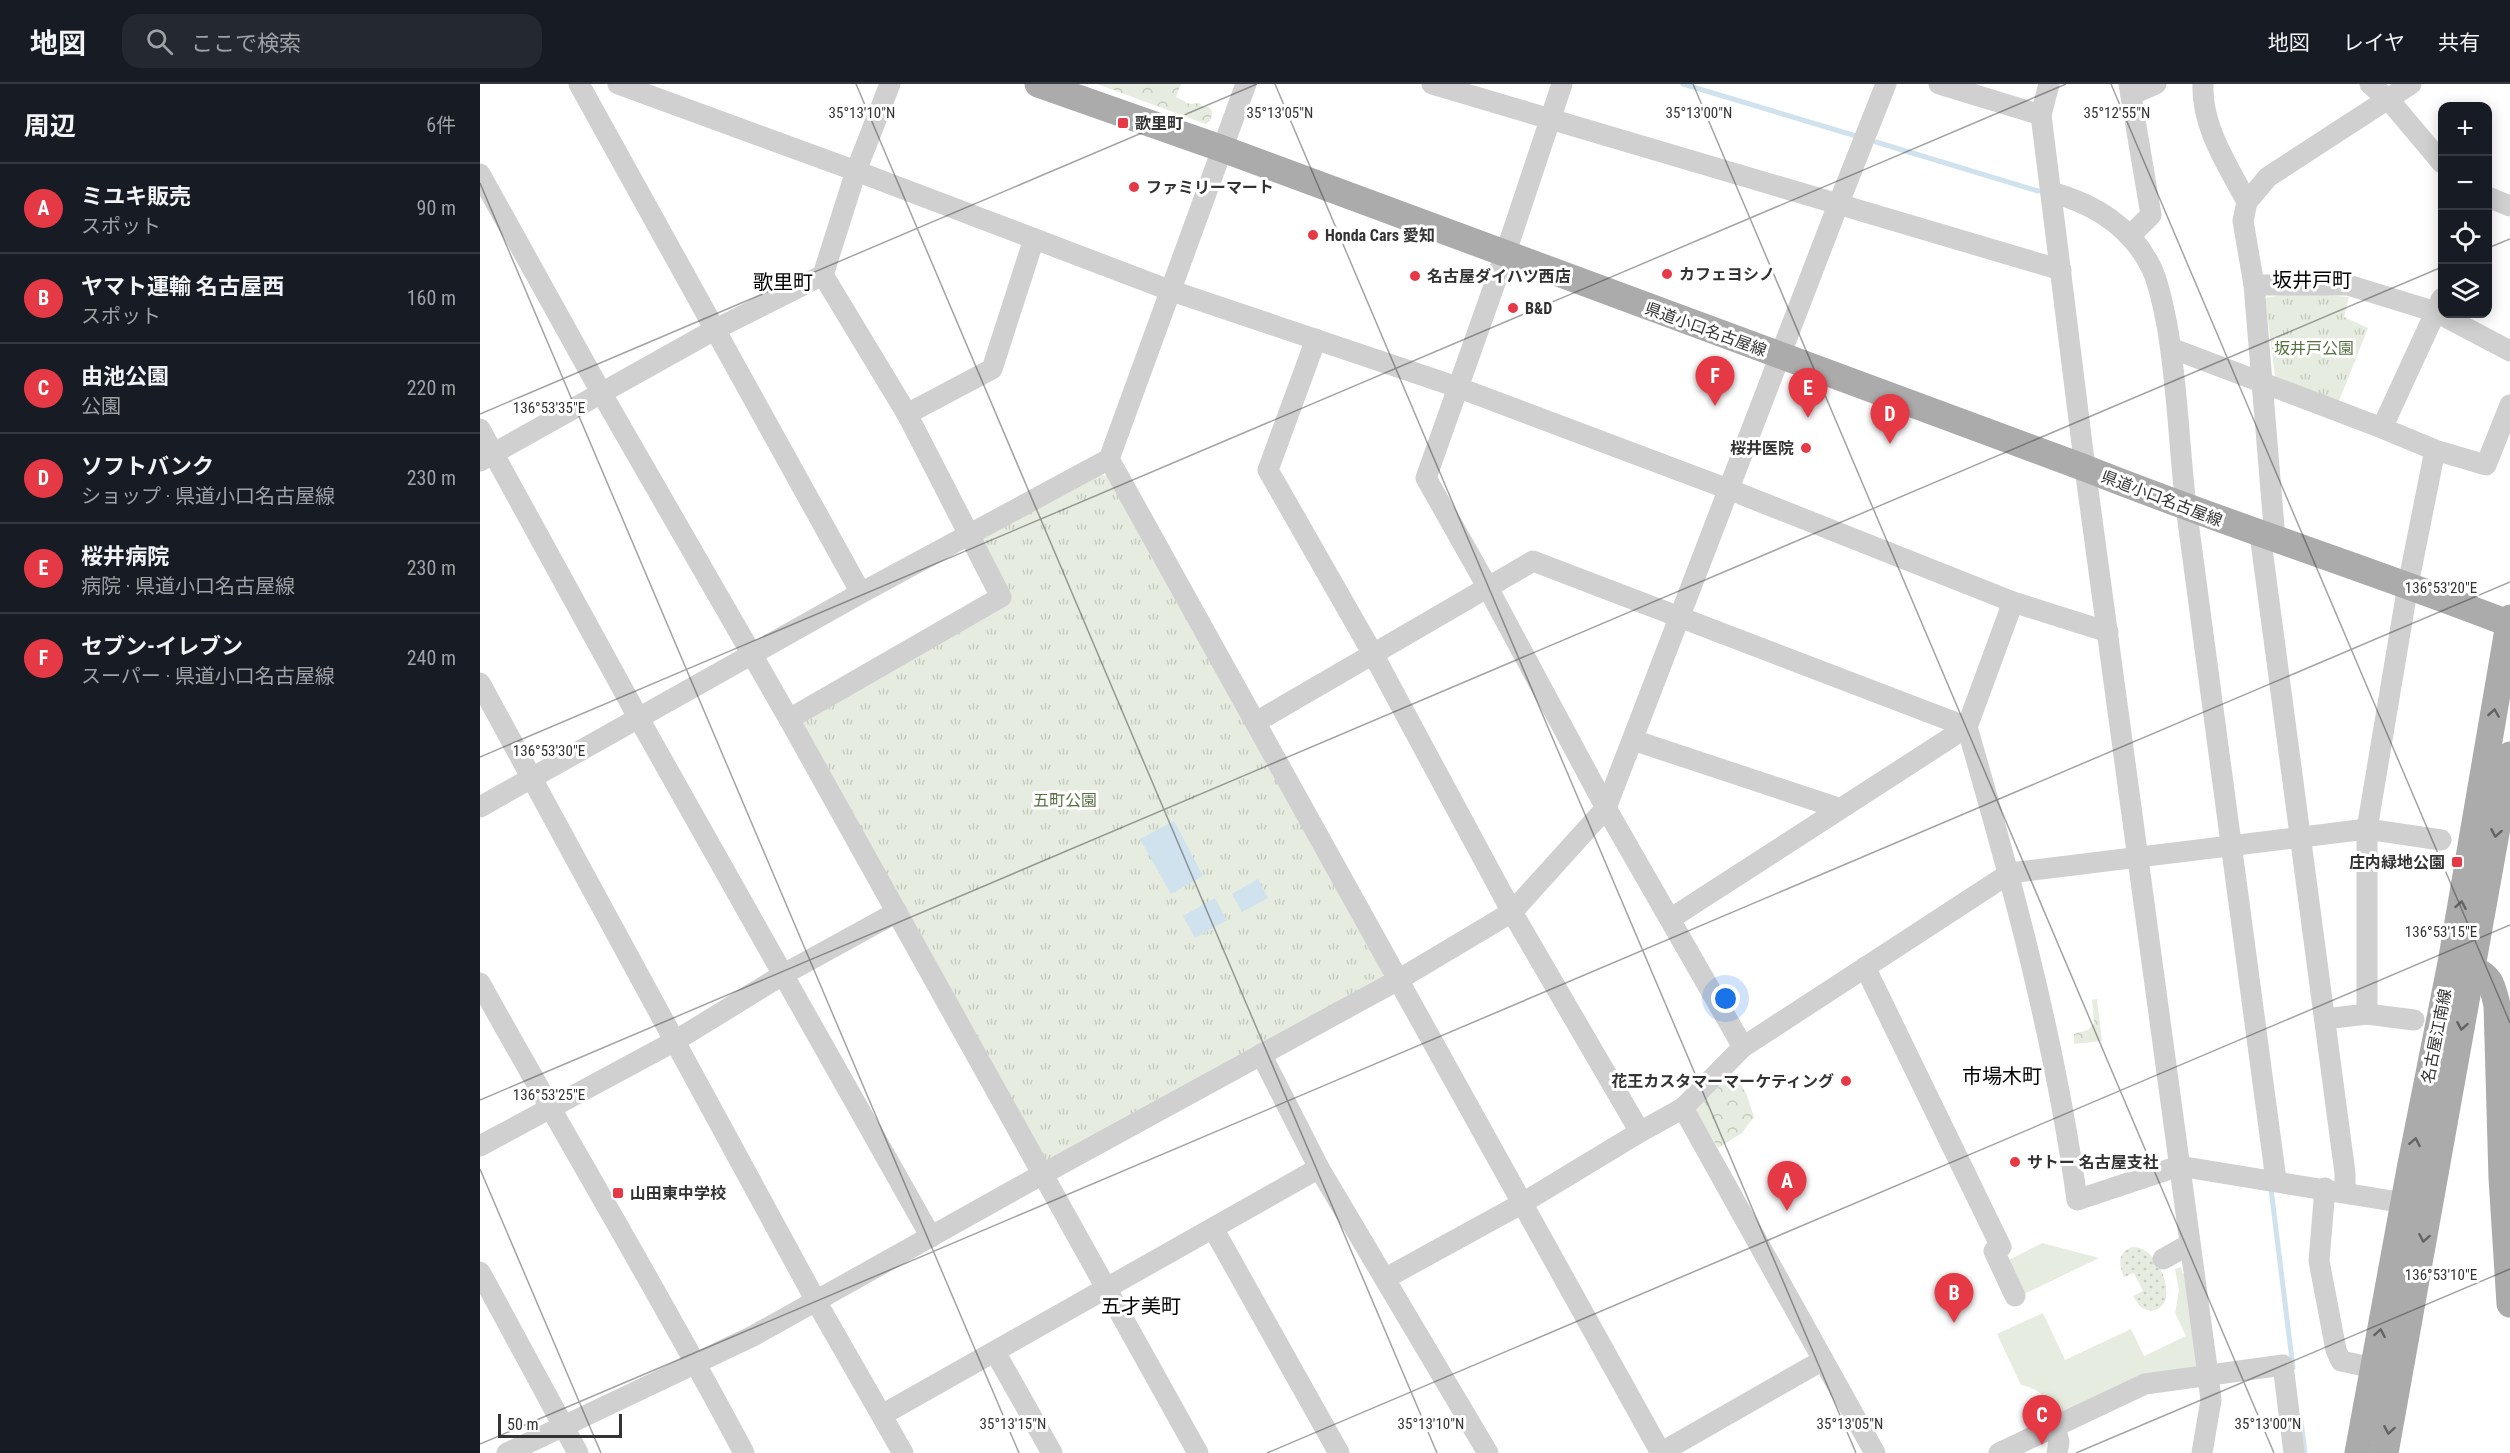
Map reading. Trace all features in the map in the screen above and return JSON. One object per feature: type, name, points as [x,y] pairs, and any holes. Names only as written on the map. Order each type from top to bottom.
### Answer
[{"type":"main road","name":"県道小口名古屋線","points":[[1049,86],[2085,468],[2186,508],[2510,622]]},
{"type":"main road","name":"名古屋江南線","points":[[2385,1453],[2417,1205],[2455,941],[2510,622]]},
{"type":"main road","name":"名古屋江南線","points":[[2358,1453],[2374,1368],[2417,1205],[2471,968],[2507,785],[2510,755]]},
{"type":"main road","points":[[2471,968],[2485,974],[2493,986],[2497,1005],[2502,1178],[2510,1304]]},
{"type":"street","points":[[579,84],[861,593]]},
{"type":"street","points":[[618,84],[856,171],[1169,290],[1457,387],[1728,489],[2013,602],[2108,632]]},
{"type":"street","points":[[487,457],[714,330],[823,275],[856,171],[890,84]]},
{"type":"street","points":[[480,807],[861,593],[1109,459],[1246,84]]},
{"type":"street","points":[[1432,84],[2061,270]]},
{"type":"street","points":[[1562,84],[1505,255],[1425,477],[1488,588],[1606,808],[1743,1047]]},
{"type":"street","points":[[507,1453],[698,1365],[1398,980],[1512,912],[1606,808],[1886,84]]},
{"type":"street","points":[[1939,84],[2041,115]]},
{"type":"street","points":[[2049,84],[2041,115],[2085,468],[2211,1400],[2202,1453]]},
{"type":"street","points":[[2131,235],[2151,216],[2130,89],[2156,84]]},
{"type":"street","points":[[2203,84],[2203,96],[2216,144],[2247,202]]},
{"type":"street","points":[[2370,84],[2390,100],[2438,158]]},
{"type":"street","points":[[2374,1368],[2341,1361],[2336,1350],[2319,1261],[2335,1190],[2345,1173],[2300,837],[2268,536],[2254,285],[2243,221],[2247,202],[2268,177],[2390,100],[2411,84]]},
{"type":"street","points":[[480,174],[602,394],[789,719],[1041,1175],[1198,1453]]},
{"type":"street","points":[[2051,192],[2070,197],[2094,208],[2131,235],[2152,269],[2161,296],[2171,348],[2186,508],[2229,846],[2276,1180]]},
{"type":"street","points":[[2492,199],[2510,206]]},
{"type":"street","points":[[907,414],[992,369],[1034,239]]},
{"type":"street","points":[[789,719],[1001,597],[907,414],[823,275]]},
{"type":"street","points":[[2254,285],[2348,285],[2438,305]]},
{"type":"street","points":[[2382,428],[2438,307]]},
{"type":"street","points":[[2459,318],[2510,351]]},
{"type":"street","points":[[1316,339],[1268,470],[1373,654],[1512,912],[1640,1132]]},
{"type":"street","points":[[2171,348],[2435,450],[2486,465],[2510,405]]},
{"type":"street","points":[[480,429],[487,457],[638,717],[931,1237]]},
{"type":"street","points":[[2367,1014],[2367,829],[2408,585],[2435,450]]},
{"type":"street","points":[[1109,459],[1398,980],[1460,1087],[1521,1204],[1661,1453],[1823,1360]]},
{"type":"street","points":[[1256,722],[1533,561],[1966,727]]},
{"type":"street","points":[[1670,919],[1966,727],[2013,602]]},
{"type":"street","points":[[480,683],[816,1301],[903,1453]]},
{"type":"street","points":[[1966,727],[2010,873],[2060,1090],[2077,1200],[2179,1166],[2276,1180],[2417,1205]]},
{"type":"street","points":[[1634,740],[1838,808]]},
{"type":"street","points":[[1386,1278],[1521,1204],[1683,1108],[1743,1047],[2010,873],[2367,829],[2441,840]]},
{"type":"street","points":[[480,1146],[675,1041],[784,974],[897,912]]},
{"type":"street","points":[[1865,967],[1998,1249],[2015,1296]]},
{"type":"street","points":[[480,983],[549,1108],[698,1365],[744,1453]]},
{"type":"street","points":[[2325,1019],[2367,1014],[2414,1020]]},
{"type":"street","points":[[1261,1054],[1319,1168],[1488,1453]]},
{"type":"street","points":[[1683,1108],[1875,1453]]},
{"type":"street","points":[[882,1415],[1214,1230],[1319,1168]]},
{"type":"street","points":[[1214,1230],[1339,1453]]},
{"type":"street","points":[[2163,1259],[2190,1244]]},
{"type":"street","points":[[480,1272],[578,1453]]},
{"type":"street","points":[[995,1352],[1052,1453]]},
{"type":"street","points":[[1999,1453],[2145,1384],[2283,1365],[2294,1453]]},
{"type":"street","points":[[2055,1426],[2059,1442],[2057,1453]]},
{"type":"green space","points":[[1097,84],[1181,84],[1176,97],[1190,104],[1200,103],[1201,106],[1209,107],[1212,111],[1211,120],[1206,124]]},
{"type":"green space","name":"坂井戸公園","points":[[2296,292],[2349,297],[2344,317],[2368,328],[2337,406],[2276,383],[2265,298]]},
{"type":"green space","name":"五町公園","points":[[1095,473],[1114,478],[1384,967],[1383,977],[1042,1163],[794,721],[1006,597],[980,538]]},
{"type":"green space","points":[[2097,999],[2102,1041],[2074,1044],[2074,1034],[2088,1030],[2094,1023],[2092,1000]]},
{"type":"green space","points":[[1733,1073],[1746,1093],[1754,1117],[1742,1133],[1718,1148],[1695,1110]]},
{"type":"green space","points":[[2042,1243],[2099,1258],[2022,1295],[2007,1261]]},
{"type":"green space","points":[[2140,1248],[2153,1257],[2162,1273],[2166,1297],[2157,1309],[2145,1309],[2133,1296],[2143,1291],[2134,1273],[2124,1277],[2120,1259],[2127,1249]]},
{"type":"green space","points":[[2181,1267],[2182,1273],[2186,1275],[2197,1363],[2195,1368],[2056,1417],[2039,1392],[2021,1385],[1997,1334],[2043,1313],[2065,1360],[2131,1329],[2144,1356],[2186,1336],[2175,1313],[2179,1290],[2175,1269]]},
{"type":"water","points":[[1174,821],[1203,876],[1171,894],[1140,839]]},
{"type":"water","points":[[1258,879],[1268,898],[1242,912],[1232,894]]},
{"type":"water","points":[[1215,898],[1227,920],[1195,938],[1183,916]]},
{"type":"waterway","points":[[1683,84],[1856,136]]},
{"type":"waterway","points":[[1876,142],[2038,191]]},
{"type":"waterway","points":[[2271,1189],[2293,1368]]},
{"type":"waterway","points":[[2301,1422],[2305,1453]]},
{"type":"place","name":"歌里町","points":[[1123,123]]},
{"type":"place","name":"ファミリーマート","points":[[1134,187]]},
{"type":"place","name":"Honda Cars 愛知","points":[[1313,235]]},
{"type":"place","name":"カフェヨシノ","points":[[1667,274]]},
{"type":"place","name":"名古屋ダイハツ西店","points":[[1415,276]]},
{"type":"place","name":"B&D","points":[[1513,308]]},
{"type":"place","name":"セブン-イレブン","points":[[1715,406]]},
{"type":"place","name":"桜井病院","points":[[1808,418]]},
{"type":"place","name":"ソフトバンク","points":[[1890,444]]},
{"type":"place","name":"桜井医院","points":[[1806,448]]},
{"type":"place","name":"庄内緑地公園","points":[[2457,862]]},
{"type":"place","name":"花王カスタマーマーケティング","points":[[1846,1081]]},
{"type":"place","name":"サトー 名古屋支社","points":[[2015,1162]]},
{"type":"place","name":"山田東中学校","points":[[618,1193]]},
{"type":"place","name":"ミユキ販売","points":[[1787,1211]]},
{"type":"place","name":"ヤマト運輸 名古屋西","points":[[1954,1323]]},
{"type":"place","name":"由池公園","points":[[2042,1445]]},
{"type":"district","name":"坂井戸町","points":[[2312,280]]},
{"type":"district","name":"歌里町","points":[[783,282]]},
{"type":"district","name":"市場木町","points":[[2002,1076]]},
{"type":"district","name":"五才美町","points":[[1141,1306]]}]
